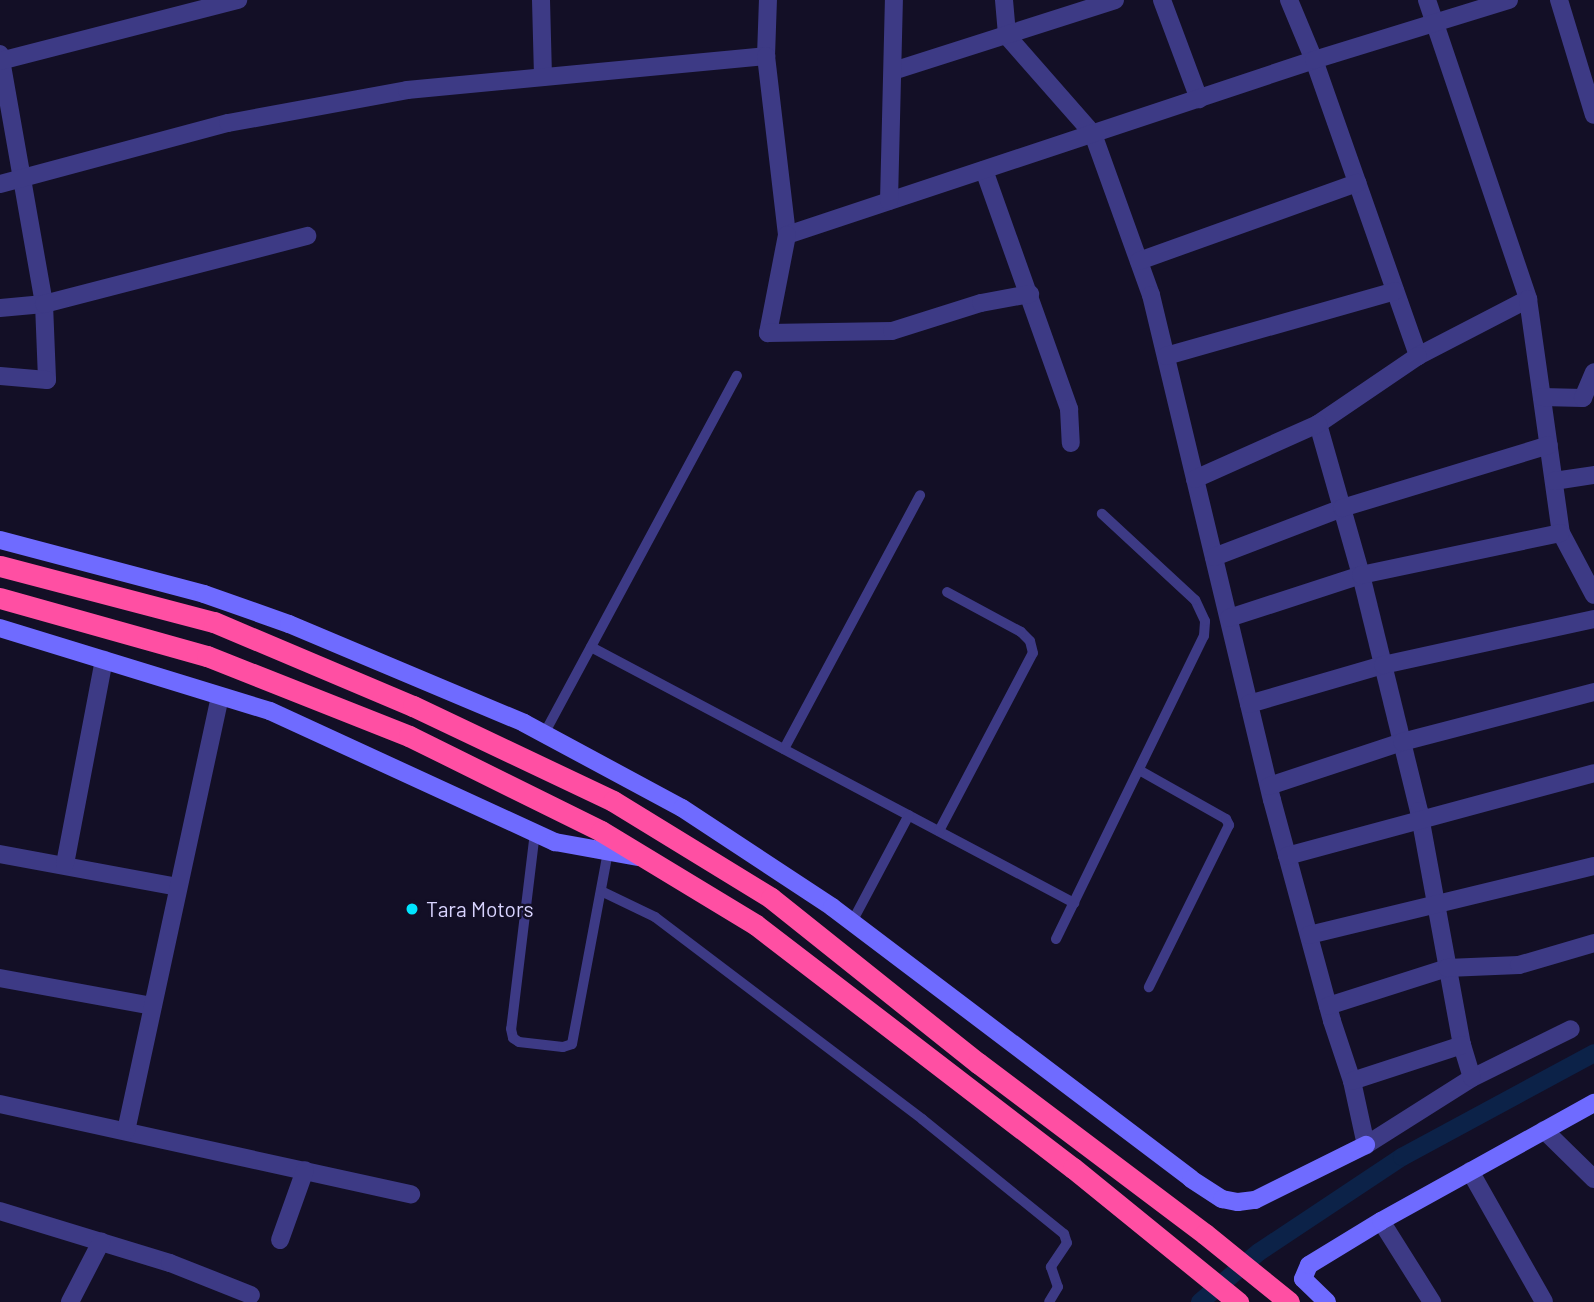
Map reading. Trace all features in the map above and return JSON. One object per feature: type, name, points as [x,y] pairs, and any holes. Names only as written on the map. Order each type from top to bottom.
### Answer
[{"type":"highway","points":[[0,566],[215,622],[413,706],[613,801],[771,898],[978,1063],[1205,1234],[1288,1301]]},
{"type":"highway","points":[[0,598],[207,656],[397,730],[601,831],[756,925],[1183,1254],[1238,1302]]},
{"type":"street","points":[[163,0],[167,19]]},
{"type":"street","points":[[0,61],[238,0]]},
{"type":"street","points":[[541,0],[543,77]]},
{"type":"street","points":[[768,0],[766,56],[787,235],[768,333],[892,331],[981,303],[1030,294]]},
{"type":"street","points":[[889,201],[894,0]]},
{"type":"street","points":[[1004,0],[1007,36],[1093,134],[1151,295],[1269,786],[1328,1006],[1352,1081],[1366,1146]]},
{"type":"street","points":[[893,71],[1115,0]]},
{"type":"street","points":[[1162,0],[1199,99]]},
{"type":"street","points":[[1289,0],[1314,60],[1418,356]]},
{"type":"street","points":[[1427,0],[1528,299],[1561,533],[1594,595]]},
{"type":"street","points":[[787,235],[1314,60],[1509,0]]},
{"type":"street","points":[[1559,0],[1594,115]]},
{"type":"street","points":[[0,54],[44,304],[47,380],[0,376]]},
{"type":"street","points":[[0,184],[228,123],[407,90],[766,56]]},
{"type":"street","points":[[984,170],[1069,409],[1071,443]]},
{"type":"street","points":[[1139,261],[1357,183]]},
{"type":"street","points":[[0,308],[44,304],[307,236]]},
{"type":"street","points":[[1166,356],[1395,291]]},
{"type":"street","points":[[1195,479],[1318,424],[1418,356],[1528,299]]},
{"type":"street","points":[[1542,397],[1583,398],[1594,372]]},
{"type":"street","points":[[1318,424],[1361,575],[1421,821],[1462,1045],[1472,1078]]},
{"type":"street","points":[[1214,557],[1342,508],[1549,445]]},
{"type":"street","points":[[1554,481],[1594,475]]},
{"type":"street","points":[[1229,618],[1361,575],[1561,533]]},
{"type":"street","points":[[0,540],[204,594],[277,620],[508,714],[682,808],[852,922],[1191,1179],[1222,1199],[1238,1202],[1255,1200],[1366,1146],[1472,1078],[1571,1029]]},
{"type":"street","points":[[1249,704],[1383,665],[1594,619]]},
{"type":"street","points":[[0,628],[270,711],[555,842],[645,858]]},
{"type":"street","points":[[65,864],[104,660]]},
{"type":"street","points":[[1269,786],[1402,742],[1594,692]]},
{"type":"street","points":[[126,1130],[220,696]]},
{"type":"street","points":[[1287,856],[1594,773]]},
{"type":"street","points":[[0,854],[178,887]]},
{"type":"street","points":[[1309,935],[1436,902],[1594,866]]},
{"type":"street","points":[[1328,1006],[1447,968],[1519,965],[1594,943]]},
{"type":"street","points":[[0,978],[152,1006]]},
{"type":"street","points":[[1352,1081],[1462,1045]]},
{"type":"street","points":[[1327,1302],[1303,1279],[1309,1265],[1381,1221],[1594,1103]]},
{"type":"street","points":[[0,1104],[411,1194]]},
{"type":"street","points":[[1544,1130],[1594,1179]]},
{"type":"street","points":[[280,1240],[304,1170]]},
{"type":"street","points":[[1471,1171],[1544,1302]]},
{"type":"street","points":[[0,1211],[170,1263],[251,1295]]},
{"type":"street","points":[[1381,1221],[1432,1302]]},
{"type":"street","points":[[70,1302],[102,1242]]},
{"type":"lane","points":[[544,734],[737,376]]},
{"type":"lane","points":[[785,749],[920,495]]},
{"type":"lane","points":[[1056,939],[1200,646],[1205,621],[1195,600],[1102,514]]},
{"type":"lane","points":[[939,831],[1033,653],[1030,640],[1021,632],[947,592]]},
{"type":"lane","points":[[591,647],[1074,903]]},
{"type":"lane","points":[[1139,770],[1226,819],[1229,825],[1149,987]]},
{"type":"lane","points":[[852,922],[909,815]]},
{"type":"lane","points":[[535,832],[511,1029],[513,1038],[519,1042],[563,1047],[572,1044],[608,851]]},
{"type":"lane","points":[[601,891],[655,917],[922,1119],[1064,1234],[1067,1243],[1051,1267],[1058,1287],[1049,1302]]},
{"type":"waterway","points":[[1200,1302],[1259,1252],[1402,1157],[1594,1053]]},
{"type":"place","name":"Tara Motors","points":[[412,909]]}]
